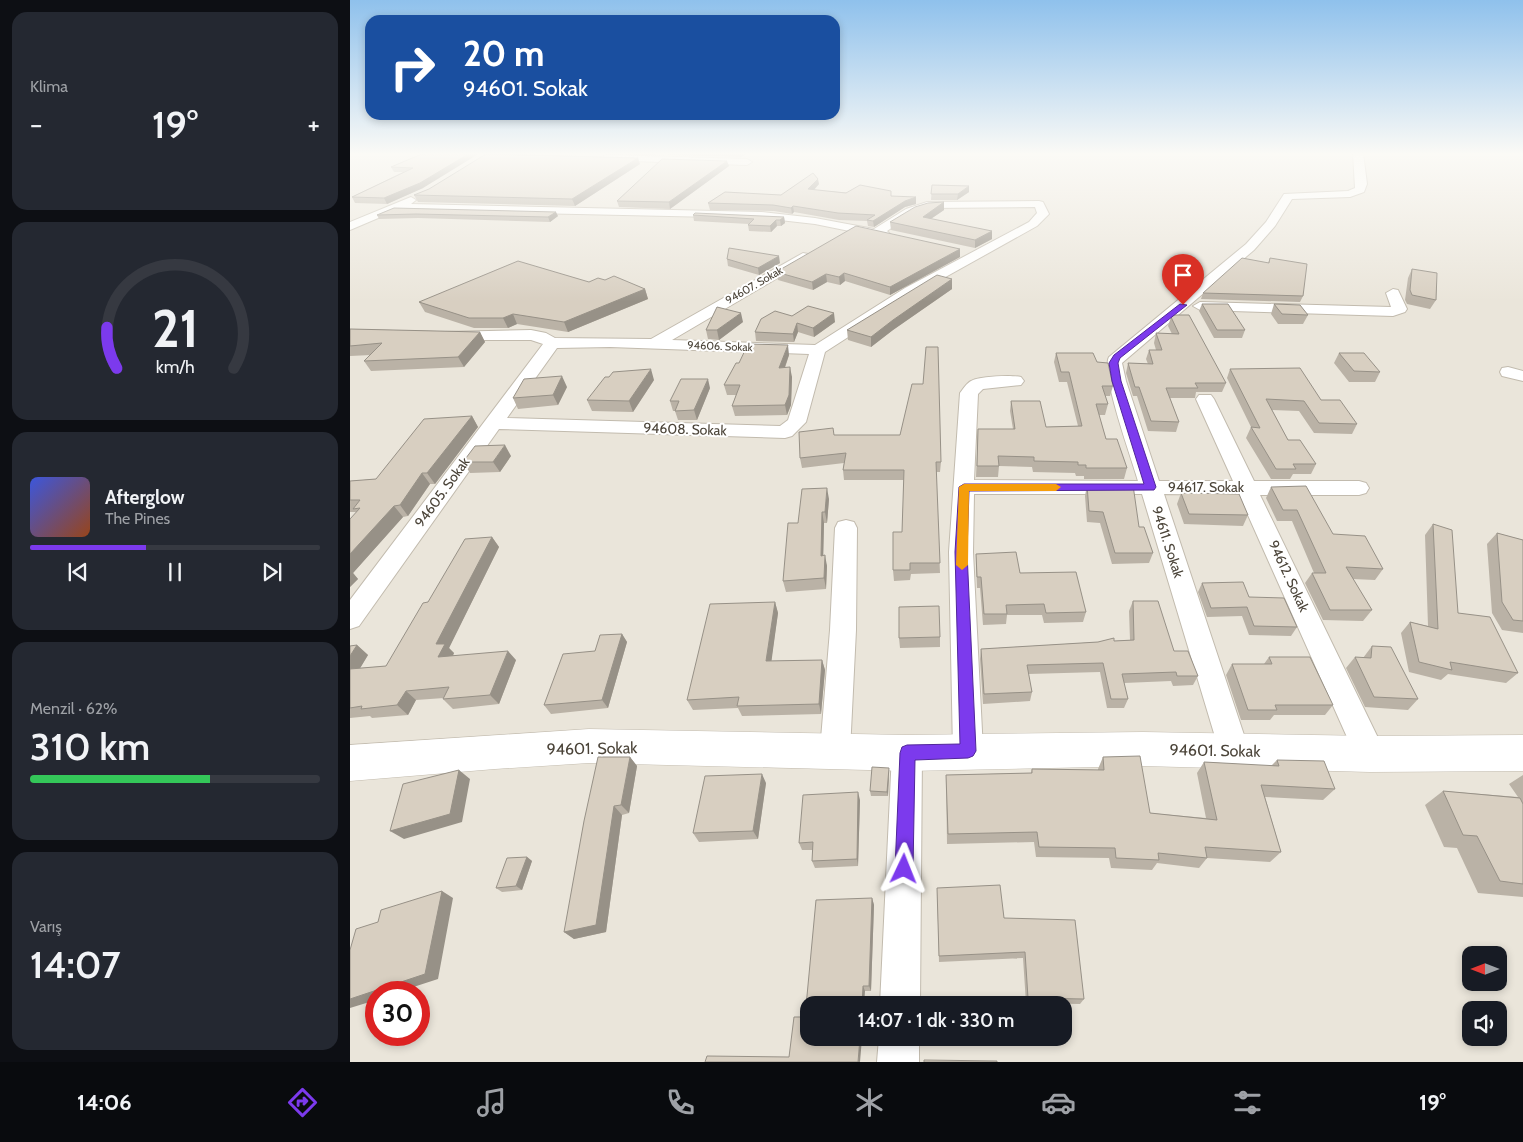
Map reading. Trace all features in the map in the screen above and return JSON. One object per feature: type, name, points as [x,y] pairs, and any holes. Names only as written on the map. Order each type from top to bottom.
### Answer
[{"type":"street","points":[[350,226],[406,203]]},
{"type":"street","name":"94611. Sokak","points":[[1234,750],[1117,381],[1114,363],[1117,356],[1183,305],[1250,247],[1271,224],[1284,203]]},
{"type":"street","points":[[818,350],[910,291],[1040,219],[1043,214],[1039,204],[927,205],[910,211],[877,232]]},
{"type":"street","points":[[397,207],[761,215],[854,228],[895,236]]},
{"type":"street","points":[[838,237],[854,228]]},
{"type":"street","points":[[957,250],[975,254]]},
{"type":"street","name":"94607. Sokak","points":[[655,343],[812,252]]},
{"type":"street","points":[[1183,305],[1393,312],[1400,309],[1393,293]]},
{"type":"street","name":"94606. Sokak","points":[[433,335],[531,335],[540,336],[552,343],[595,341],[818,350]]},
{"type":"street","name":"94605. Sokak","points":[[350,619],[552,343]]},
{"type":"street","name":"94608. Sokak","points":[[493,423],[785,432],[797,422],[818,350]]},
{"type":"street","points":[[968,751],[961,552],[964,454],[970,393],[978,384],[1014,381]]},
{"type":"street","name":"94612. Sokak","points":[[1205,399],[1370,754]]},
{"type":"street","name":"94617. Sokak","points":[[964,487],[1358,488]]},
{"type":"street","points":[[836,751],[843,630],[846,528]]},
{"type":"street","name":"94601. Sokak","points":[[350,763],[495,751],[589,746],[907,753],[1234,750],[1370,754],[1523,753]]},
{"type":"street","points":[[900,996],[907,753]]},
{"type":"street","points":[[898,1062],[899,1046]]},
{"type":"shaded area","points":[[350,203],[1523,203],[1523,1062],[350,1062]]},
{"type":"building","points":[[708,203],[903,203],[873,221],[867,220],[875,215],[838,213],[793,206],[791,208],[773,205]]},
{"type":"building","points":[[928,203],[943,203],[923,217],[992,231],[975,240],[890,222],[915,207]]},
{"type":"building","points":[[394,208],[556,212],[548,217],[377,215]]},
{"type":"building","points":[[695,213],[784,217],[776,220],[770,226],[748,225],[754,219],[693,215]]},
{"type":"building","points":[[856,226],[960,249],[890,287],[844,273],[839,277],[826,274],[812,282],[776,272]]},
{"type":"building","points":[[729,248],[779,256],[758,268],[727,259]]},
{"type":"building","points":[[1242,258],[1269,263],[1270,258],[1307,264],[1303,296],[1203,293]]},
{"type":"building","points":[[518,261],[589,282],[598,278],[605,280],[614,276],[645,289],[564,322],[513,314],[503,318],[469,318],[419,302]]},
{"type":"building","points":[[1412,269],[1437,273],[1436,300],[1412,295],[1410,290]]},
{"type":"building","points":[[937,275],[952,279],[871,337],[847,330]]},
{"type":"building","points":[[1202,304],[1228,304],[1245,330],[1217,330]]},
{"type":"building","points":[[1274,304],[1300,305],[1308,315],[1282,314]]},
{"type":"building","points":[[808,306],[834,313],[813,328],[797,323],[793,334],[755,332],[761,319],[775,311],[792,316]]},
{"type":"building","points":[[717,307],[741,313],[717,330],[706,330]]},
{"type":"building","points":[[1174,315],[1189,315],[1226,383],[1195,383],[1198,388],[1166,388],[1179,422],[1151,421],[1139,387],[1135,387],[1128,363],[1153,364],[1149,350],[1162,350],[1156,333],[1179,334],[1171,317]]},
{"type":"building","points":[[350,329],[480,332],[458,357],[364,361],[382,343],[350,346]]},
{"type":"building","points":[[748,344],[788,345],[779,368],[790,367],[789,395],[785,405],[732,406],[740,385],[724,385],[736,363],[739,363]]},
{"type":"building","points":[[926,347],[938,347],[941,462],[936,462],[940,563],[910,563],[910,570],[893,570],[893,532],[902,532],[904,470],[843,470],[846,453],[800,458],[799,432],[833,428],[834,435],[900,435],[912,384],[923,384]]},
{"type":"building","points":[[1056,353],[1093,353],[1097,362],[1108,363],[1113,386],[1102,386],[1108,404],[1096,404],[1106,439],[1117,439],[1127,468],[1086,468],[1086,465],[1078,465],[1078,462],[1034,461],[1034,457],[998,456],[999,466],[977,466],[978,429],[1015,429],[1011,401],[1040,401],[1046,427],[1082,426],[1069,372],[1061,372]]},
{"type":"building","points":[[1339,353],[1364,353],[1380,372],[1354,371]]},
{"type":"building","points":[[1300,368],[1321,400],[1340,400],[1357,424],[1319,423],[1304,401],[1266,399],[1288,440],[1300,440],[1316,464],[1293,464],[1296,469],[1276,469],[1251,427],[1260,428],[1230,369]]},
{"type":"building","points":[[651,369],[629,401],[587,400],[605,377],[609,377],[613,372]]},
{"type":"building","points":[[562,376],[553,395],[513,398],[524,379]]},
{"type":"building","points":[[681,379],[708,379],[694,410],[675,411],[679,401],[670,401]]},
{"type":"building","points":[[472,416],[427,473],[422,473],[400,505],[394,506],[350,554],[350,519],[360,508],[353,509],[360,500],[350,500],[350,481],[376,479],[424,419]]},
{"type":"building","points":[[505,445],[493,462],[463,462],[475,446]]},
{"type":"building","points":[[1087,485],[1133,485],[1139,527],[1144,527],[1153,553],[1115,553],[1103,512],[1089,511]]},
{"type":"building","points":[[1306,486],[1333,534],[1365,536],[1383,569],[1346,567],[1372,610],[1330,610],[1312,573],[1326,573],[1297,510],[1283,510],[1271,487]]},
{"type":"building","points":[[827,488],[825,512],[822,512],[821,556],[825,555],[824,578],[783,581],[788,523],[798,523],[802,489]]},
{"type":"building","points":[[1181,493],[1239,494],[1248,515],[1189,514]]},
{"type":"building","points":[[1433,524],[1452,530],[1458,613],[1490,617],[1518,673],[1450,662],[1452,670],[1419,662],[1410,622],[1438,629]]},
{"type":"building","points":[[1497,533],[1523,540],[1523,621],[1513,620],[1502,602]]},
{"type":"building","points":[[492,537],[436,644],[445,644],[438,657],[508,651],[490,695],[443,699],[449,687],[406,691],[397,705],[361,709],[362,706],[350,708],[350,669],[386,666],[423,603],[428,602],[465,539]]},
{"type":"building","points":[[1016,552],[1020,573],[1076,572],[1086,612],[1046,613],[1044,604],[1006,605],[1007,614],[984,614],[981,577],[977,577],[976,554]]},
{"type":"building","points":[[1243,582],[1249,597],[1284,598],[1297,627],[1254,626],[1247,607],[1211,608],[1202,583]]},
{"type":"building","points":[[1133,601],[1158,601],[1174,651],[1188,651],[1198,676],[1177,676],[1176,672],[1122,674],[1128,699],[1111,699],[1103,663],[1027,665],[1032,692],[984,694],[981,649],[1098,642],[1114,638],[1114,641],[1134,640]]},
{"type":"building","points":[[775,602],[766,661],[822,660],[819,704],[737,706],[739,697],[687,700],[710,604]]},
{"type":"building","points":[[939,606],[940,637],[899,638],[899,607]]},
{"type":"building","points":[[622,634],[602,700],[544,705],[563,654],[595,651],[600,635]]},
{"type":"building","points":[[357,645],[350,656],[350,646]]},
{"type":"building","points":[[1372,646],[1391,647],[1418,699],[1374,697],[1355,657],[1371,658]]},
{"type":"building","points":[[1269,657],[1310,657],[1333,705],[1275,705],[1277,710],[1248,710],[1232,664],[1272,664]]},
{"type":"building","points":[[1140,756],[1150,813],[1217,820],[1204,762],[1279,766],[1277,760],[1324,761],[1335,789],[1261,785],[1281,852],[1205,847],[1207,858],[1158,853],[1159,860],[1116,858],[1115,848],[1039,847],[1037,832],[948,834],[946,775],[1032,773],[1032,769],[1104,770],[1103,757]]},
{"type":"building","points":[[598,757],[630,757],[621,805],[614,806],[596,925],[564,932],[584,821]]},
{"type":"building","points":[[872,767],[889,768],[887,792],[870,791]]},
{"type":"building","points":[[459,770],[450,814],[390,831],[403,784]]},
{"type":"building","points":[[762,774],[753,831],[693,833],[705,776]]},
{"type":"building","points":[[1443,791],[1520,798],[1523,804],[1523,884],[1500,881],[1477,836],[1463,835]]},
{"type":"building","points":[[858,792],[857,859],[812,861],[813,842],[799,843],[803,795]]},
{"type":"building","points":[[527,857],[516,886],[496,888],[507,858]]},
{"type":"building","points":[[1000,885],[1004,918],[1075,920],[1084,999],[1072,999],[1072,996],[1028,996],[1025,952],[939,956],[937,888]]},
{"type":"building","points":[[442,891],[425,974],[404,981],[365,981],[365,994],[350,999],[350,950],[356,929],[378,922],[381,910]]},
{"type":"building","points":[[872,898],[869,986],[863,986],[862,996],[807,996],[816,900]]},
{"type":"building","points":[[794,1017],[800,1017],[800,1046],[859,1046],[858,1062],[705,1062],[707,1056],[789,1057]]},
{"type":"building","points":[[924,1060],[997,1061],[997,1062],[924,1062]]},
{"type":"slow traffic","points":[[962,565],[964,487],[1056,487]]},
{"type":"route","points":[[904,869],[907,753],[968,751],[961,552],[964,487],[1150,487],[1114,371],[1114,363],[1117,356],[1183,305]]}]
